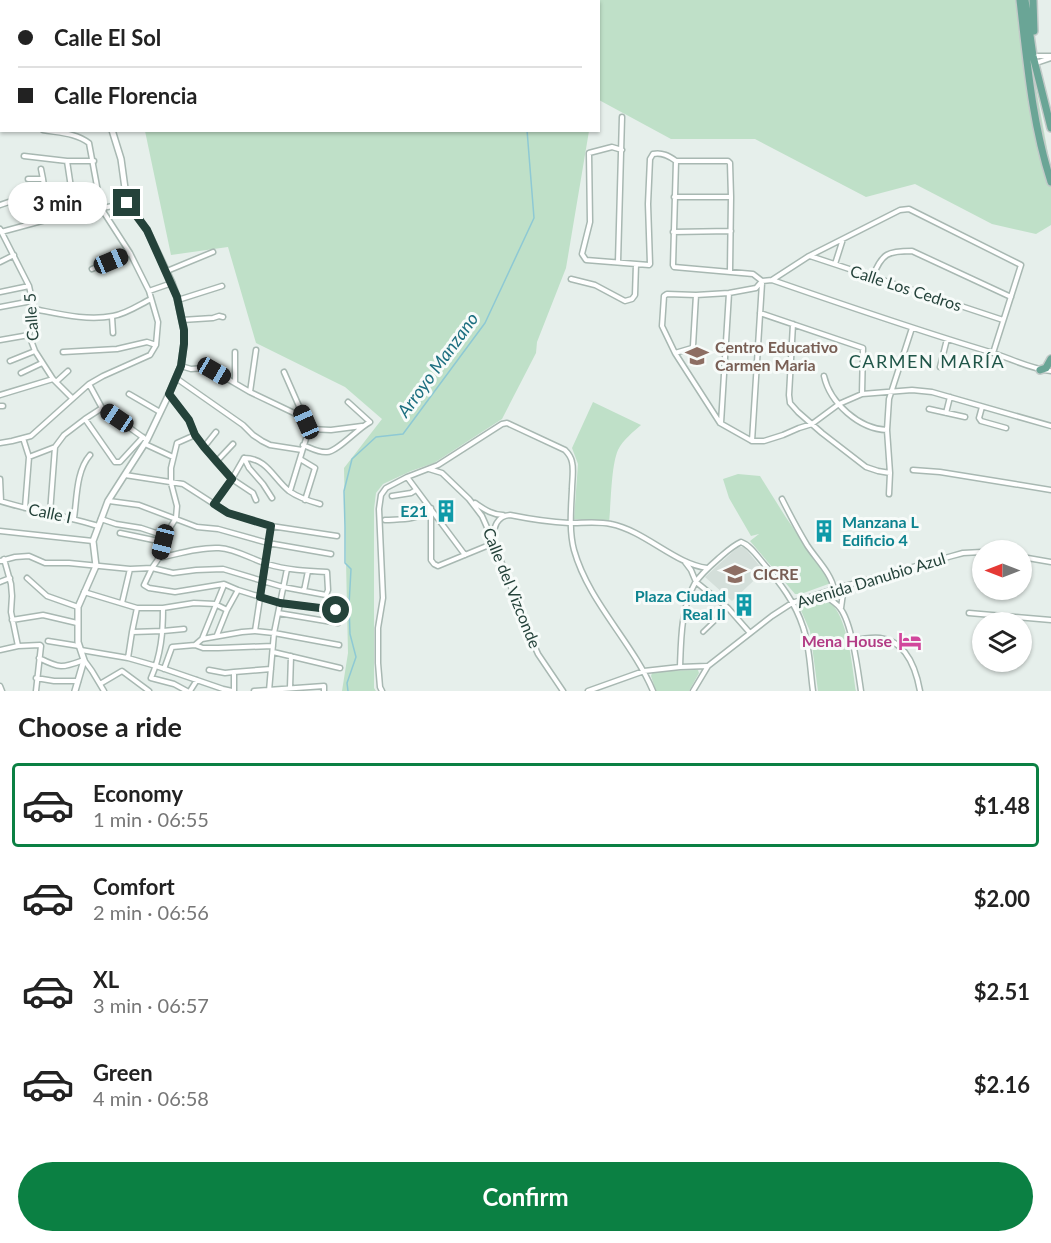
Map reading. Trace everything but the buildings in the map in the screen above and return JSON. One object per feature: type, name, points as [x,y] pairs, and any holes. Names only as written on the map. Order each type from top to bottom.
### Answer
[{"type":"main road","points":[[1020,0],[1029,78],[1043,154],[1051,181]]},
{"type":"main road","points":[[1025,0],[1034,59],[1051,128]]},
{"type":"main road","points":[[1031,39],[1034,33],[1033,0]]},
{"type":"main road","points":[[1043,154],[1051,162]]},
{"type":"main road","points":[[1040,370],[1046,368],[1051,359]]},
{"type":"street","points":[[1034,59],[1051,57]]},
{"type":"street","points":[[618,262],[622,117]]},
{"type":"street","points":[[0,443],[31,436],[89,384],[150,355],[156,345],[158,322],[149,291],[130,253],[101,208],[89,143],[74,134],[59,132]]},
{"type":"street","points":[[104,691],[84,660],[78,642],[78,607],[96,566],[93,541],[108,501],[145,440],[169,394],[181,366],[184,344],[182,320],[172,282],[147,230],[127,203],[121,159],[113,132]]},
{"type":"street","points":[[622,150],[612,147],[589,153],[590,222],[582,254],[585,260],[649,265],[650,159],[653,153],[660,153],[676,161],[728,161],[731,165],[730,271]]},
{"type":"street","points":[[24,156],[67,161],[94,161]]},
{"type":"street","points":[[67,161],[75,214]]},
{"type":"street","points":[[676,161],[674,267],[753,274],[762,280],[772,280],[1040,370],[1051,371]]},
{"type":"street","points":[[41,169],[49,219]]},
{"type":"street","points":[[28,179],[43,179]]},
{"type":"street","points":[[0,205],[44,190]]},
{"type":"street","points":[[674,197],[731,196]]},
{"type":"street","points":[[0,231],[127,203]]},
{"type":"street","points":[[28,214],[46,207]]},
{"type":"street","points":[[772,280],[809,256],[900,210],[909,209],[1021,265],[993,353]]},
{"type":"street","name":"Calle 5","points":[[0,231],[29,286],[34,309],[29,335],[34,351],[54,381],[72,398]]},
{"type":"street","points":[[674,232],[731,231]]},
{"type":"street","points":[[835,264],[843,239]]},
{"type":"street","points":[[873,276],[878,262],[885,255],[898,251],[912,251],[1011,297]]},
{"type":"street","points":[[166,271],[213,252]]},
{"type":"street","points":[[92,269],[130,253]]},
{"type":"street","points":[[0,262],[14,255]]},
{"type":"street","name":"Calle Los Cedros","points":[[809,256],[1003,320]]},
{"type":"street","points":[[571,279],[595,285],[625,301],[632,299],[635,295],[636,264]]},
{"type":"street","points":[[762,280],[756,288],[729,293],[667,294],[664,296],[662,326],[675,353],[720,423],[752,441],[764,441],[812,424],[839,404],[862,394],[912,390],[932,392],[1051,426]]},
{"type":"street","points":[[752,441],[762,280]]},
{"type":"street","points":[[149,291],[172,282]]},
{"type":"street","points":[[0,292],[29,286]]},
{"type":"street","points":[[178,300],[222,286]]},
{"type":"street","points":[[720,423],[729,293]]},
{"type":"street","points":[[675,353],[693,346],[696,295]]},
{"type":"street","points":[[34,309],[83,318],[112,317],[151,299]]},
{"type":"street","points":[[0,307],[32,301]]},
{"type":"street","points":[[760,313],[863,348],[862,394]]},
{"type":"street","points":[[182,320],[213,318],[219,315],[224,317]]},
{"type":"street","points":[[112,317],[113,333]]},
{"type":"street","points":[[793,324],[790,404],[866,467],[890,473]]},
{"type":"street","points":[[889,494],[887,430],[889,399],[912,328]]},
{"type":"street","points":[[0,340],[29,335]]},
{"type":"street","points":[[939,367],[947,339]]},
{"type":"street","points":[[63,352],[117,349],[147,342],[156,345]]},
{"type":"street","points":[[250,392],[256,350]]},
{"type":"street","points":[[10,361],[34,351]]},
{"type":"street","points":[[235,352],[235,383]]},
{"type":"street","points":[[21,373],[42,363]]},
{"type":"street","points":[[181,366],[214,371],[250,392],[294,413],[306,422]]},
{"type":"street","points":[[0,395],[54,381],[68,371]]},
{"type":"street","points":[[284,372],[309,429],[290,491]]},
{"type":"street","points":[[824,376],[828,388],[850,415],[866,425],[887,430]]},
{"type":"street","points":[[176,378],[262,441],[270,445],[319,452],[334,451],[362,426],[370,422],[348,402]]},
{"type":"street","points":[[89,384],[102,408],[145,440],[173,457]]},
{"type":"street","points":[[129,394],[160,412]]},
{"type":"street","points":[[169,394],[189,420],[195,435],[216,462],[232,479],[253,493],[256,500]]},
{"type":"street","points":[[946,413],[950,397]]},
{"type":"street","points":[[982,407],[979,418],[981,421],[1006,428]]},
{"type":"street","points":[[29,458],[55,447],[64,435],[102,408]]},
{"type":"street","points":[[928,409],[965,417]]},
{"type":"street","points":[[85,419],[115,462],[120,462],[145,440]]},
{"type":"street","points":[[382,691],[378,663],[378,628],[383,598],[379,509],[381,495],[386,488],[442,463],[502,423],[507,423],[569,454],[573,471],[571,523],[574,548],[583,575],[600,606],[645,671],[653,691]]},
{"type":"street","points":[[309,429],[331,430],[362,426]]},
{"type":"street","points":[[204,447],[216,432]]},
{"type":"street","points":[[195,435],[177,443],[171,468],[171,483],[177,506],[176,518],[165,536],[159,558],[144,585],[149,588],[175,592],[224,584],[280,603],[336,610]]},
{"type":"street","points":[[23,438],[29,458],[25,508]]},
{"type":"street","points":[[216,462],[233,444]]},
{"type":"street","points":[[50,513],[55,447]]},
{"type":"street","points":[[74,518],[84,462],[90,455]]},
{"type":"street","points":[[214,504],[244,458]]},
{"type":"street","points":[[244,458],[252,458],[267,466],[290,491],[305,500],[320,504]]},
{"type":"street","points":[[244,458],[272,498]]},
{"type":"street","points":[[300,459],[315,468],[305,500]]},
{"type":"street","points":[[442,463],[442,473]]},
{"type":"street","name":"Calle del Vizconde","points":[[428,469],[442,473],[469,499],[482,516],[538,654],[563,691]]},
{"type":"street","points":[[913,470],[940,472],[1051,490]]},
{"type":"street","points":[[124,475],[183,484],[228,513],[271,526],[337,536]]},
{"type":"street","points":[[407,477],[465,555]]},
{"type":"street","points":[[0,479],[1,501]]},
{"type":"street","points":[[392,496],[416,490]]},
{"type":"street","points":[[469,499],[484,510],[495,514],[539,521],[611,524],[637,533],[684,561],[708,568]]},
{"type":"street","points":[[782,499],[829,576],[834,589]]},
{"type":"street","name":"Calle I","points":[[1,501],[98,526]]},
{"type":"street","points":[[108,501],[139,505],[197,526],[218,529],[268,543],[332,554]]},
{"type":"street","points":[[431,508],[431,560],[438,566],[494,543],[497,522],[502,517],[510,515]]},
{"type":"street","points":[[385,520],[415,518],[431,508]]},
{"type":"street","points":[[101,519],[165,536]]},
{"type":"street","points":[[255,632],[271,526]]},
{"type":"street","points":[[0,531],[93,541]]},
{"type":"street","points":[[120,533],[163,542]]},
{"type":"street","points":[[680,667],[684,615],[696,582],[708,568],[738,543],[744,542],[788,594],[798,614],[806,637],[813,691]]},
{"type":"street","points":[[18,646],[12,620],[10,578],[2,560],[29,556],[45,563],[130,569],[152,568],[173,573],[223,569],[283,587],[326,595],[328,590],[327,572],[287,569],[265,564],[229,549],[198,550],[159,558]]},
{"type":"street","name":"Avenida Danubio Azul","points":[[693,691],[708,666],[792,603],[844,586],[963,553],[972,553]]},
{"type":"street","points":[[1032,559],[1051,562]]},
{"type":"street","points":[[684,561],[696,582],[728,608],[750,633]]},
{"type":"street","points":[[122,603],[130,569]]},
{"type":"street","points":[[269,691],[274,633],[287,569]]},
{"type":"street","points":[[304,591],[308,571]]},
{"type":"street","points":[[0,582],[10,578]]},
{"type":"street","points":[[27,578],[47,596],[78,607]]},
{"type":"street","points":[[195,645],[202,639],[224,584]]},
{"type":"street","points":[[841,609],[844,586]]},
{"type":"street","points":[[217,636],[227,609],[238,590]]},
{"type":"street","points":[[84,592],[137,608],[163,608],[194,603],[215,604],[227,609]]},
{"type":"street","points":[[820,594],[841,609],[852,641],[861,691]]},
{"type":"street","points":[[128,658],[137,608]]},
{"type":"street","points":[[163,608],[163,631],[152,678],[189,691],[197,680]]},
{"type":"street","points":[[703,632],[728,608]]},
{"type":"street","points":[[278,613],[338,623]]},
{"type":"street","points":[[969,613],[1051,620]]},
{"type":"street","points":[[12,620],[43,615],[77,623]]},
{"type":"street","points":[[132,632],[184,629]]},
{"type":"street","points":[[202,639],[255,632],[274,633],[339,645]]},
{"type":"street","points":[[852,641],[880,638],[900,647],[912,664],[920,691]]},
{"type":"street","points":[[48,642],[128,658],[233,691],[234,672]]},
{"type":"street","points":[[0,650],[40,645],[42,649],[36,678],[36,691]]},
{"type":"street","points":[[164,669],[172,647],[273,646]]},
{"type":"street","points":[[273,652],[340,668]]},
{"type":"street","points":[[288,689],[291,656]]},
{"type":"street","points":[[39,658],[55,666],[64,667],[84,660]]},
{"type":"street","points":[[75,691],[84,660]]},
{"type":"street","points":[[588,691],[645,671],[708,666]]},
{"type":"street","points":[[209,669],[225,673],[271,669]]},
{"type":"street","points":[[100,684],[123,671],[149,691]]},
{"type":"street","points":[[36,678],[78,681]]},
{"type":"street","points":[[0,686],[2,691]]},
{"type":"street","points":[[254,691],[324,689]]},
{"type":"shaded area","name":"CICRE","points":[[738,547],[744,547],[764,571],[732,601],[705,577]]},
{"type":"green space","points":[[600,0],[1020,0],[1051,170],[1051,225],[1036,234],[992,224],[915,184],[866,197],[755,139],[671,139],[600,101]]},
{"type":"green space","points":[[145,132],[589,132],[566,268],[537,342],[536,353],[502,419],[434,463],[383,484],[376,493],[374,509],[374,688],[376,691],[342,691],[348,653],[344,468],[382,419],[345,387],[256,343],[228,247],[171,255]]},
{"type":"green space","points":[[593,402],[641,425],[628,436],[618,450],[613,475],[609,523],[574,519],[578,464],[572,448]]},
{"type":"green space","points":[[738,474],[760,476],[831,583],[795,594],[750,541],[759,534],[751,536],[729,498],[723,479]]},
{"type":"green space","points":[[821,597],[830,602],[843,623],[856,691],[818,691],[810,631],[799,606],[802,602]]},
{"type":"green space","points":[[698,670],[699,673],[689,691],[656,691],[651,676],[656,671]]},
{"type":"waterway","name":"Arroyo Manzano","points":[[348,691],[347,683],[356,657],[350,634],[351,569],[345,563],[344,491],[352,459],[376,437],[403,434],[485,323],[534,218],[527,132]]},
{"type":"place","name":"Centro Educativo Carmen Maria","points":[[697,356]]},
{"type":"place","name":"E21","points":[[446,511]]},
{"type":"place","name":"Manzana L Edificio 4","points":[[824,531]]},
{"type":"place","name":"CICRE","points":[[735,574]]},
{"type":"place","name":"Plaza Ciudad Real II","points":[[744,605]]},
{"type":"place","name":"Mena House","points":[[910,641]]},
{"type":"district","name":"CARMEN MARÍA","points":[[927,362]]},
{"type":"route","points":[[127,203],[147,230],[177,297],[184,330],[184,344],[181,366],[169,394],[189,420],[195,435],[232,479],[214,504],[228,513],[271,526],[260,597],[280,603],[336,610]]}]
